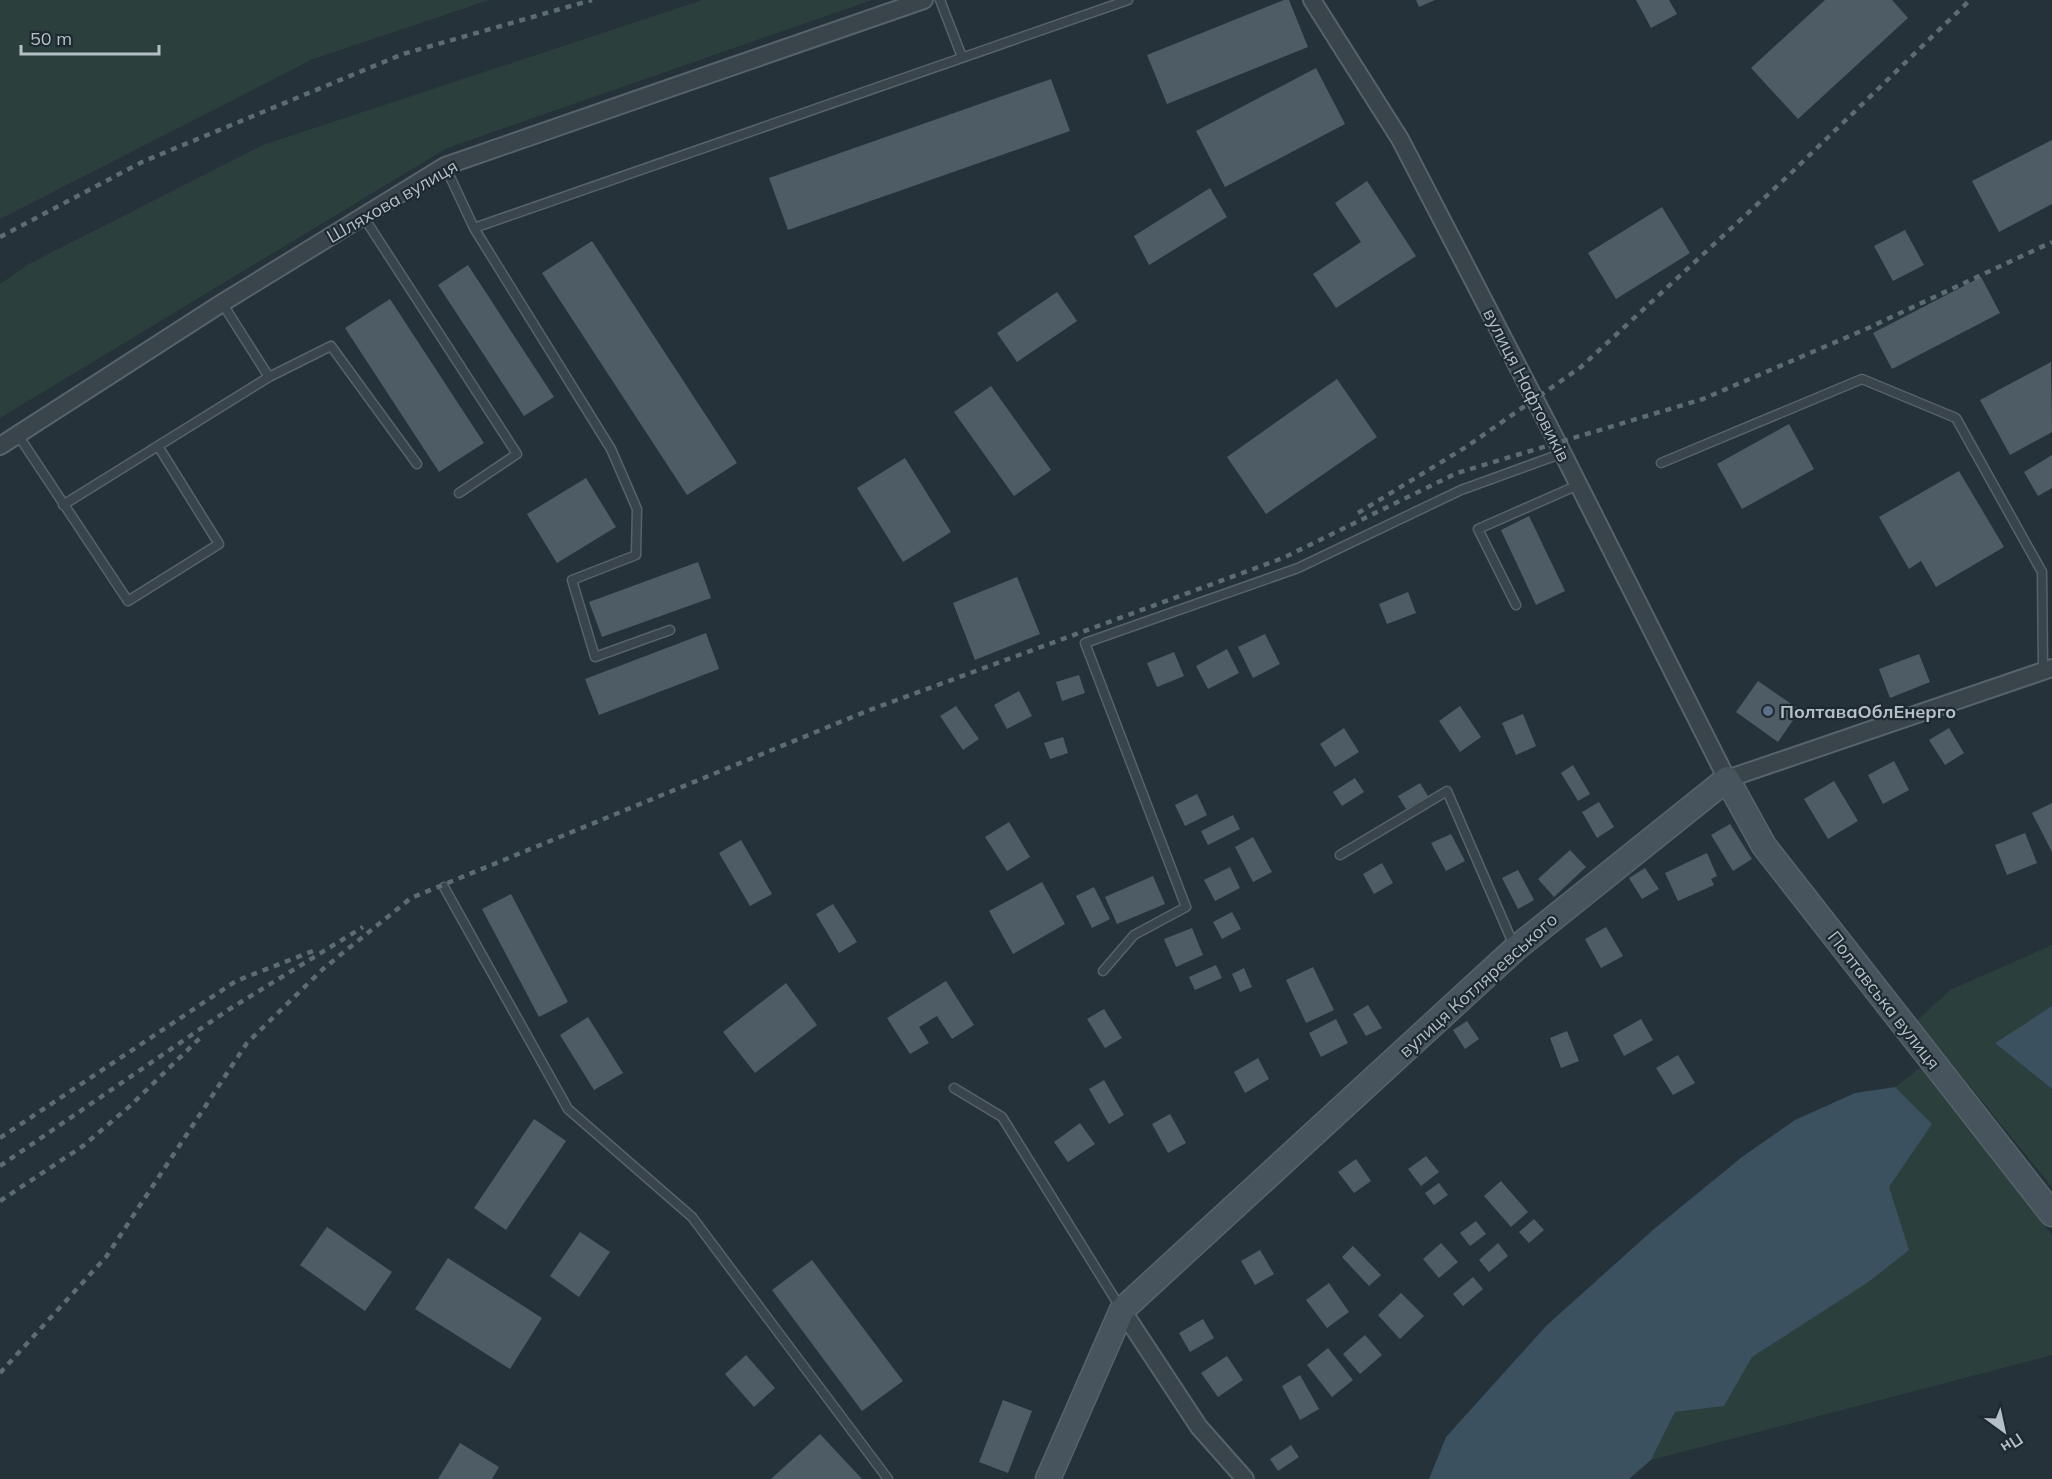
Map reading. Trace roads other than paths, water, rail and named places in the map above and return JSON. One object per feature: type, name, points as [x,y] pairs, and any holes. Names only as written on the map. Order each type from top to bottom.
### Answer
[{"type":"street","name":"Шляхова вулиця","points":[[0,446],[222,303],[445,166],[924,0]]},
{"type":"street","name":"вулиця Нафтовиків","points":[[1312,0],[1400,139],[1563,453],[1727,779]]},
{"type":"street","name":"вулиця Котляревського","points":[[1048,1479],[1122,1310],[1515,948],[1727,779],[2047,670]]},
{"type":"street","name":"Полтавська вулиця","points":[[1727,779],[1764,846],[2052,1214]]},
{"type":"street","points":[[1122,1310],[1199,1427],[1245,1479]]},
{"type":"lane","points":[[940,0],[962,57]]},
{"type":"lane","points":[[474,228],[1128,0]]},
{"type":"lane","points":[[445,166],[474,228],[611,449],[637,509],[636,555],[572,580],[595,657],[670,630]]},
{"type":"lane","points":[[363,216],[517,454],[459,493]]},
{"type":"lane","points":[[222,303],[269,377]]},
{"type":"lane","points":[[63,505],[269,377],[331,346],[417,464]]},
{"type":"lane","points":[[1661,463],[1862,379],[1956,417],[2042,572],[2047,670]]},
{"type":"lane","points":[[18,435],[128,601],[219,544],[158,446]]},
{"type":"lane","points":[[1103,971],[1134,935],[1186,907],[1085,643],[1298,568],[1461,490],[1563,453]]},
{"type":"lane","points":[[1516,605],[1478,529],[1578,485]]},
{"type":"lane","points":[[1340,855],[1447,791],[1515,948]]},
{"type":"lane","points":[[444,887],[568,1109],[692,1217],[888,1479]]},
{"type":"lane","points":[[954,1088],[1002,1118],[1122,1310]]},
{"type":"water","points":[[2052,1006],[2052,1089],[1995,1043]]},
{"type":"water","points":[[1895,1087],[1932,1124],[1889,1187],[1909,1250],[1867,1283],[1752,1357],[1724,1406],[1675,1412],[1651,1460],[1629,1479],[1429,1479],[1446,1437],[1546,1326],[1654,1229],[1742,1157],[1795,1120],[1855,1093]]},
{"type":"railway","points":[[0,237],[142,162],[403,54],[592,0]]},
{"type":"railway","points":[[1358,513],[1466,447],[1581,367],[1789,175],[1970,0]]},
{"type":"railway","points":[[0,1373],[106,1257],[247,1043],[323,969],[411,898],[867,711],[1283,558],[1457,473],[1703,399],[1866,329],[2052,242]]},
{"type":"railway","points":[[0,1166],[228,1010],[363,927]]},
{"type":"railway","points":[[0,1138],[236,981],[313,951]]},
{"type":"railway","points":[[0,1201],[83,1146],[131,1105],[202,1036]]},
{"type":"place","name":"ПолтаваОблЕнерго","points":[[1768,711]]}]
